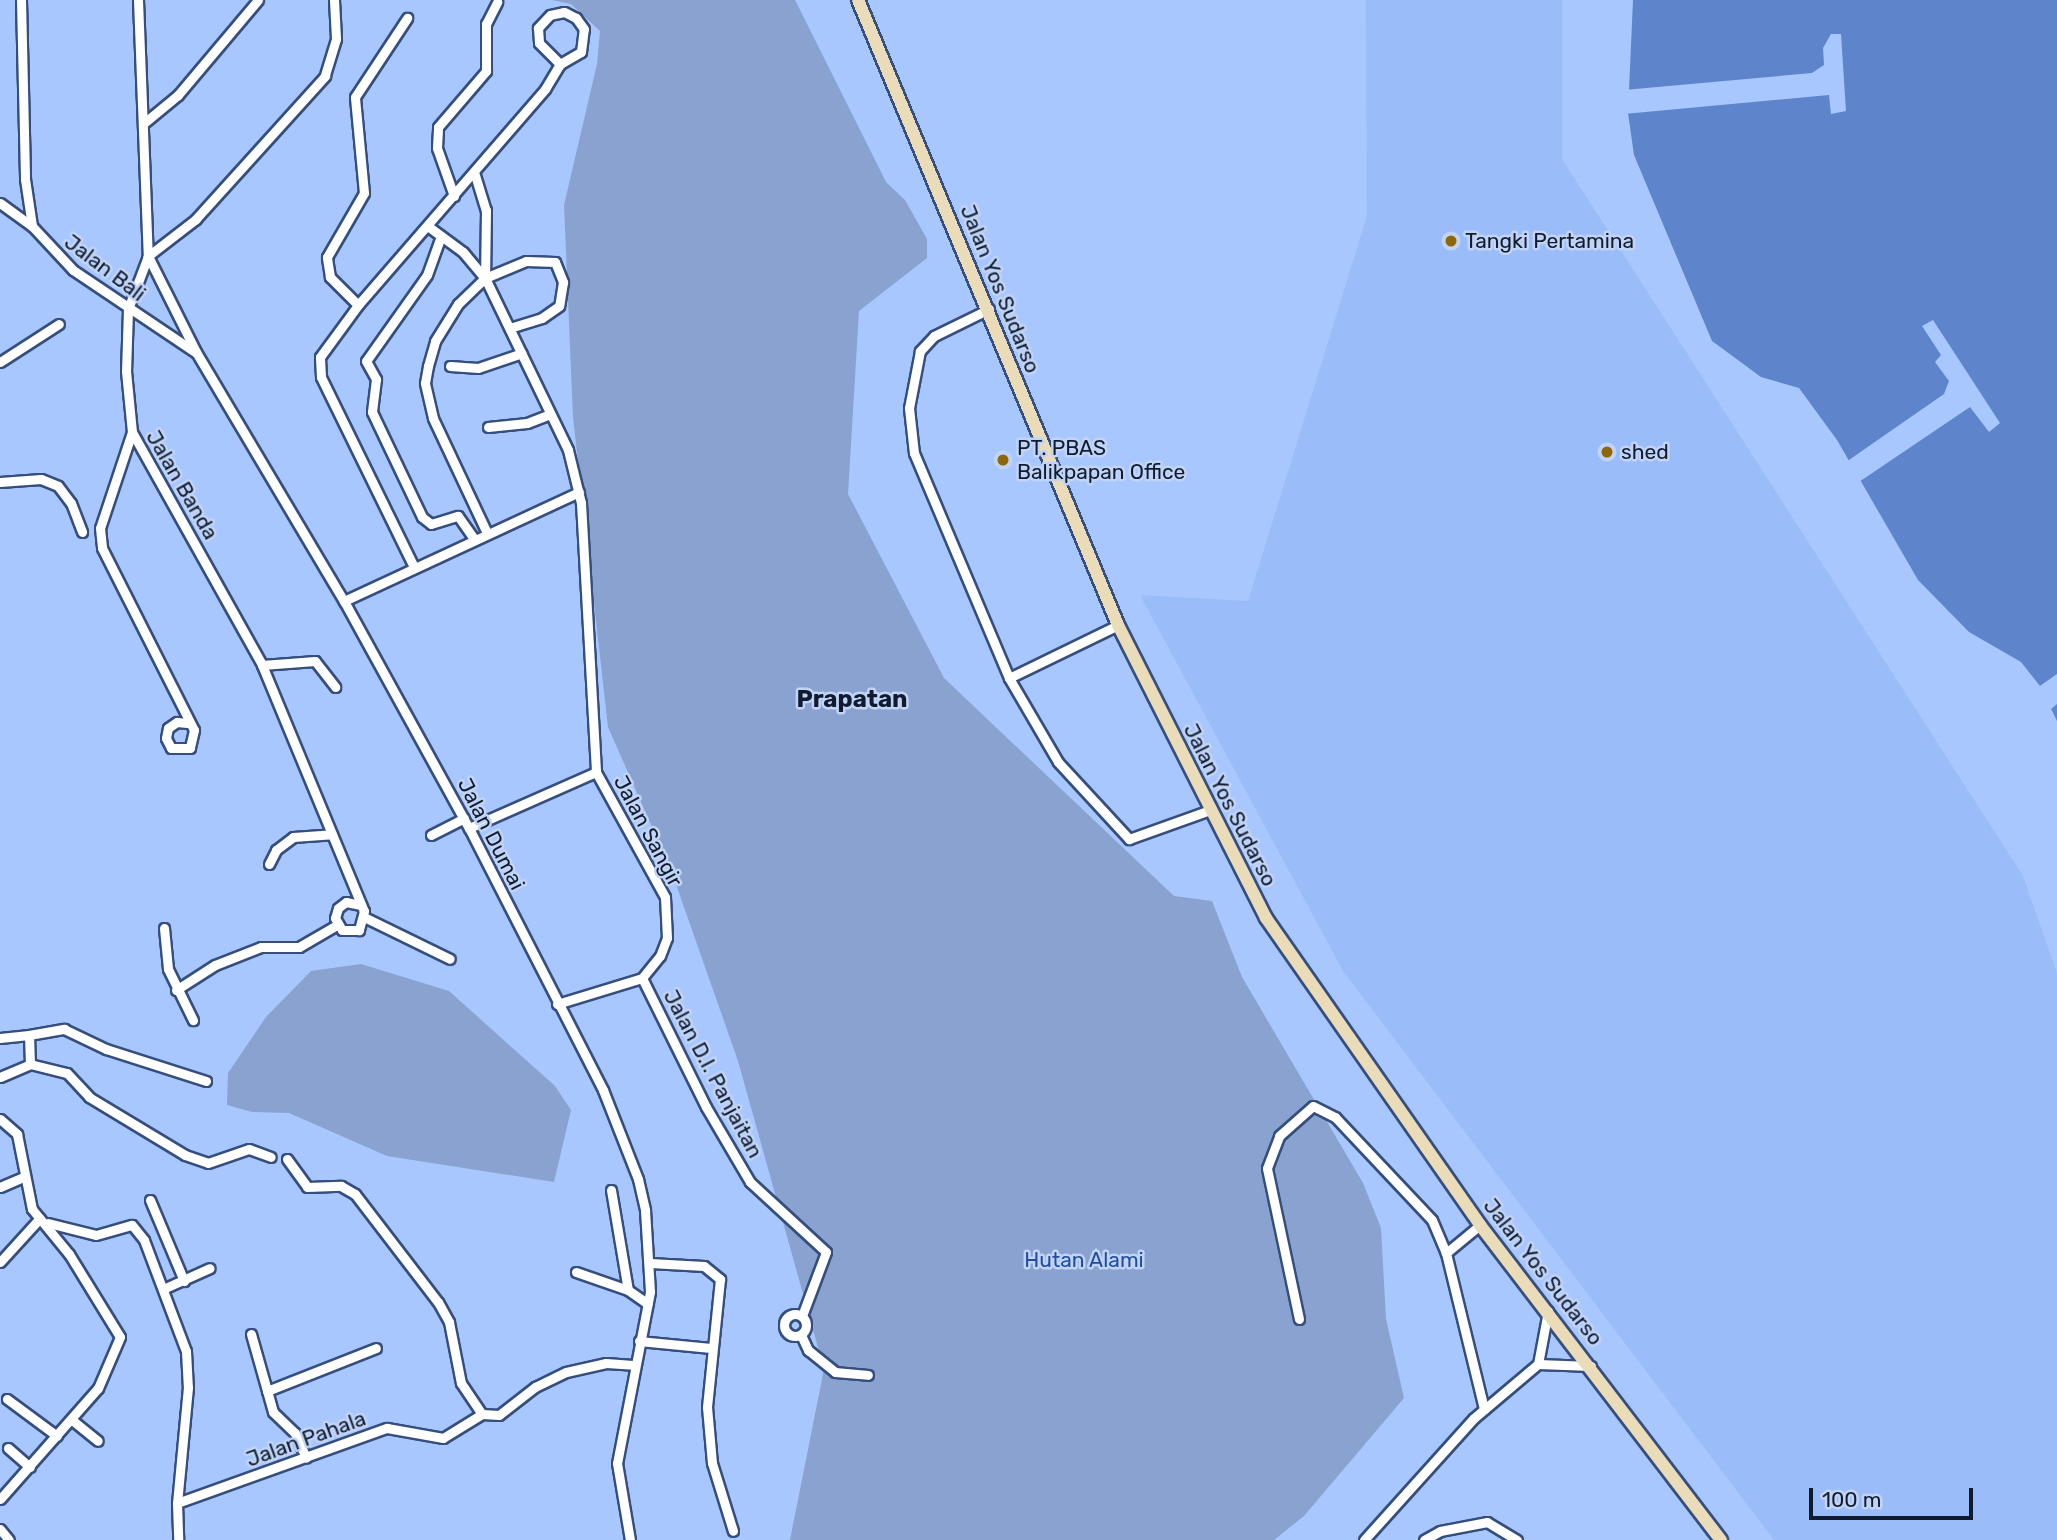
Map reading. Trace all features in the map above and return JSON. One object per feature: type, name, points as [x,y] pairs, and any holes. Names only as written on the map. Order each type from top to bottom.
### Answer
[{"type":"main road","name":"Jalan Yos Sudarso","points":[[858,0],[989,309],[1118,625],[1266,918],[1480,1225],[1549,1310],[1721,1540]]},
{"type":"street","points":[[21,0],[25,179],[32,226]]},
{"type":"street","points":[[138,0],[148,256]]},
{"type":"street","points":[[144,122],[178,95],[258,0]]},
{"type":"street","points":[[148,256],[196,219],[325,76],[336,39],[334,0]]},
{"type":"street","points":[[454,196],[437,148],[438,127],[486,71],[486,24],[497,2]]},
{"type":"street","points":[[413,565],[321,377],[323,348],[475,175],[559,64],[581,52],[585,40],[576,18],[564,12],[550,15],[538,28],[539,43],[559,64]]},
{"type":"street","points":[[358,305],[330,277],[327,257],[364,193],[355,97],[407,18]]},
{"type":"street","name":"Jalan Sangir","points":[[475,175],[486,209],[485,278]]},
{"type":"street","name":"Jalan Bali","points":[[0,203],[32,226],[73,270],[196,352]]},
{"type":"street","name":"Jalan Sangir","points":[[429,227],[485,278],[568,450],[579,492],[596,772],[665,897],[667,938],[660,956],[642,978]]},
{"type":"street","points":[[441,236],[427,275],[366,361],[376,379],[372,412],[422,517],[431,524],[458,516],[474,539]]},
{"type":"street","name":"Jalan Banda","points":[[148,256],[128,309],[126,371],[132,432],[262,665],[360,905]]},
{"type":"street","name":"Jalan Dumai","points":[[148,256],[196,352],[344,601],[464,818],[603,1090],[628,1151],[645,1210],[650,1263],[648,1304],[633,1365],[617,1463],[630,1540]]},
{"type":"street","points":[[487,533],[433,418],[425,383],[435,341],[458,304],[485,278],[526,261],[551,260],[557,265],[564,282],[559,306],[542,318],[510,328]]},
{"type":"street","points":[[989,309],[934,336],[920,351],[908,429],[914,453],[1009,678],[1058,762],[1129,839],[1210,810]]},
{"type":"street","points":[[0,362],[59,324]]},
{"type":"street","points":[[450,366],[478,368],[522,353]]},
{"type":"street","points":[[488,427],[527,423],[550,414]]},
{"type":"street","points":[[132,432],[100,528],[102,548],[161,660],[187,723]]},
{"type":"street","points":[[0,482],[41,479],[58,486],[71,503],[82,532]]},
{"type":"street","points":[[344,601],[413,565],[579,492]]},
{"type":"street","points":[[1009,678],[1118,625]]},
{"type":"street","points":[[262,665],[315,661],[335,687]]},
{"type":"street","name":"Jalan Sangir","points":[[469,828],[596,772]]},
{"type":"street","points":[[431,835],[464,818]]},
{"type":"street","points":[[269,864],[276,850],[293,837],[332,834]]},
{"type":"street","points":[[337,925],[335,913],[341,905],[360,905],[366,918],[450,959]]},
{"type":"street","points":[[337,925],[355,932],[366,918]]},
{"type":"street","points":[[176,990],[215,965],[261,947],[299,947],[337,925]]},
{"type":"street","points":[[164,928],[165,956],[176,990],[193,1020]]},
{"type":"street","points":[[557,1004],[642,978]]},
{"type":"street","name":"Jalan D.I. Panjaitan","points":[[642,978],[706,1107],[750,1182],[826,1252],[802,1316]]},
{"type":"street","points":[[0,1038],[74,1031],[106,1049],[206,1081]]},
{"type":"street","points":[[29,1035],[30,1064]]},
{"type":"street","points":[[0,1077],[30,1064],[76,1077],[89,1097],[185,1154],[208,1163],[249,1149],[271,1157]]},
{"type":"street","points":[[1299,1319],[1266,1168],[1279,1136],[1313,1106],[1335,1117],[1420,1204],[1446,1253],[1484,1409]]},
{"type":"street","points":[[0,1119],[16,1134],[23,1177],[32,1209],[44,1221],[120,1337],[106,1375],[72,1420],[0,1499]]},
{"type":"street","points":[[287,1159],[307,1187],[348,1187],[438,1302],[449,1322],[461,1383],[482,1414]]},
{"type":"street","points":[[0,1187],[23,1177]]},
{"type":"street","points":[[611,1190],[628,1290]]},
{"type":"street","points":[[150,1200],[184,1280]]},
{"type":"street","points":[[0,1262],[44,1221]]},
{"type":"street","points":[[44,1221],[96,1235],[132,1225],[144,1240],[163,1289],[188,1369],[177,1503],[178,1540]]},
{"type":"street","points":[[1446,1253],[1480,1225]]},
{"type":"street","points":[[650,1263],[714,1270],[720,1279],[710,1348],[709,1439],[733,1531]]},
{"type":"street","points":[[163,1289],[210,1268]]},
{"type":"street","points":[[576,1272],[628,1290],[648,1304]]},
{"type":"street","points":[[1364,1540],[1484,1409],[1538,1364],[1549,1310]]},
{"type":"street","points":[[801,1335],[793,1336],[784,1327],[790,1316],[802,1316],[806,1323],[801,1335],[808,1350],[835,1372],[868,1375]]},
{"type":"street","points":[[251,1334],[275,1416],[295,1433],[306,1458]]},
{"type":"street","points":[[639,1341],[710,1348]]},
{"type":"street","points":[[267,1391],[376,1348]]},
{"type":"street","name":"Jalan Pahala","points":[[177,1503],[393,1427],[443,1438],[482,1414],[499,1415],[535,1387],[566,1371],[606,1363],[633,1365]]},
{"type":"street","points":[[1538,1364],[1591,1366]]},
{"type":"street","points":[[7,1399],[57,1436]]},
{"type":"street","points":[[72,1420],[98,1441]]},
{"type":"street","points":[[8,1448],[30,1467]]},
{"type":"street","points":[[1424,1540],[1440,1531],[1487,1522],[1517,1540]]},
{"type":"street","points":[[0,1529],[9,1540]]},
{"type":"shaded area","points":[[1366,0],[1562,0],[1562,159],[2023,876],[2057,973],[2057,1540],[1774,1540],[1343,971],[1140,595],[1248,601],[1367,216]]},
{"type":"shaded area","points":[[1633,0],[2057,0],[2057,721],[2040,686],[2021,662],[1969,632],[1918,580],[1837,440],[1799,388],[1761,377],[1712,341],[1634,155],[1628,113]]},
{"type":"green space","name":"Hutan Alami","points":[[552,0],[795,0],[886,182],[905,200],[927,239],[927,258],[859,311],[848,494],[944,678],[1174,896],[1212,901],[1242,977],[1363,1183],[1381,1228],[1386,1319],[1404,1398],[1304,1516],[1274,1540],[790,1540],[824,1369],[738,1061],[671,870],[608,727],[573,417],[564,205],[597,64],[600,31],[571,4]]},
{"type":"green space","points":[[361,964],[449,991],[555,1086],[571,1110],[554,1182],[387,1156],[289,1113],[252,1112],[227,1105],[228,1073],[266,1017],[311,971]]},
{"type":"pier","points":[[1831,34],[1841,34],[1846,111],[1831,114],[1829,95],[1624,114],[1624,90],[1812,73],[1824,65],[1823,48]]},
{"type":"pier","points":[[1933,320],[2000,423],[1989,432],[1970,407],[1856,484],[1846,462],[1944,394],[1949,381],[1935,362],[1941,355],[1922,326]]},
{"type":"pier","points":[[2057,674],[2057,704],[2050,710],[2037,688]]},
{"type":"place","name":"Tangki Pertamina","points":[[1451,241]]},
{"type":"place","name":"shed","points":[[1607,452]]},
{"type":"place","name":"PT. PBAS Balikpapan Office","points":[[1003,460]]},
{"type":"district","name":"Prapatan","points":[[852,700]]}]
